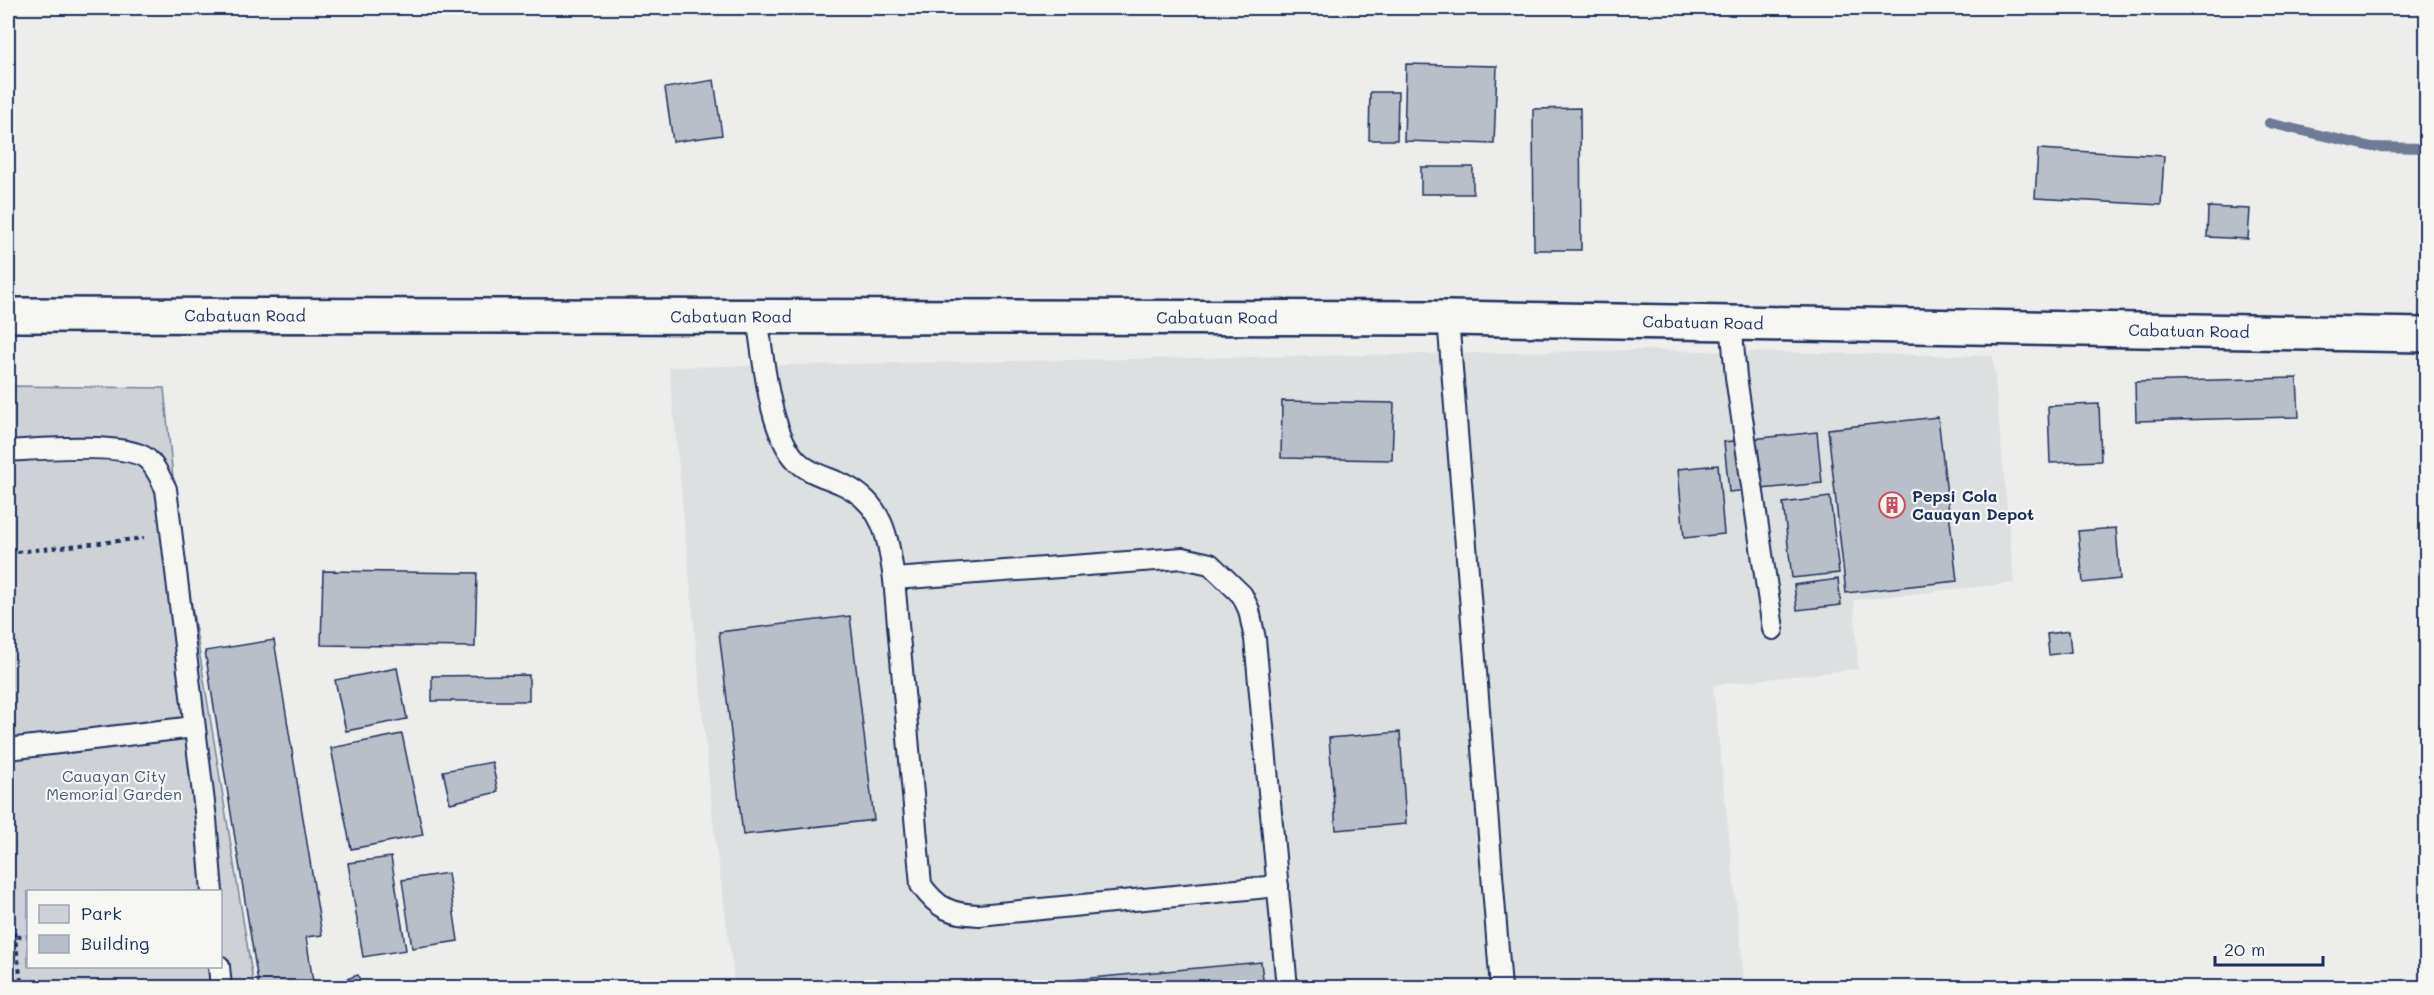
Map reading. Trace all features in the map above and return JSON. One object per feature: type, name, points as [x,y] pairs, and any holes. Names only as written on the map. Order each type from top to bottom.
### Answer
[{"type":"highway","name":"Cabatuan Road","points":[[8,315],[1448,318],[2427,335]]},
{"type":"lane","points":[[757,317],[774,418],[783,441],[797,461],[816,475],[846,486],[863,498],[876,512],[887,533],[894,579],[921,885],[930,898],[945,909],[959,914],[979,915],[1278,886]]},
{"type":"lane","points":[[1448,318],[1501,987]]},
{"type":"lane","points":[[1731,322],[1736,377],[1773,629]]},
{"type":"lane","points":[[8,451],[69,448],[130,451],[144,457],[155,467],[166,489],[206,819],[212,890]]},
{"type":"lane","points":[[894,579],[1183,558],[1210,564],[1242,595],[1251,619],[1256,651],[1287,987]]},
{"type":"lane","points":[[8,749],[194,727]]},
{"type":"lane","points":[[219,968],[221,987]]},
{"type":"path","points":[[8,553],[172,535]]},
{"type":"path","points":[[8,888],[22,987]]},
{"type":"path","points":[[8,938],[27,936]]},
{"type":"shaded area","points":[[1646,350],[1993,356],[2014,583],[1854,600],[1858,669],[1713,685],[1745,987],[735,987],[714,831],[669,367]]},
{"type":"green space","name":"Cauayan City Memorial Garden","points":[[8,386],[164,388],[176,508],[254,987],[8,988]]},
{"type":"building","points":[[1406,64],[1497,66],[1494,144],[1404,141]]},
{"type":"building","points":[[714,80],[722,135],[673,142],[665,88]]},
{"type":"building","points":[[1370,92],[1398,92],[1397,140],[1369,140]]},
{"type":"building","points":[[1580,108],[1581,250],[1534,250],[1533,109]]},
{"type":"building","points":[[2038,149],[2164,156],[2161,205],[2035,198]]},
{"type":"building","points":[[1421,167],[1473,167],[1473,194],[1421,194]]},
{"type":"building","points":[[2208,207],[2250,209],[2248,239],[2207,237]]},
{"type":"building","points":[[2297,378],[2299,417],[2136,421],[2135,382]]},
{"type":"building","points":[[1282,401],[1394,403],[1392,460],[1281,458]]},
{"type":"building","points":[[2099,404],[2101,461],[2050,463],[2048,406]]},
{"type":"building","name":"Pepsi Cola Cauayan Depot","points":[[1938,417],[1957,581],[1846,593],[1828,429]]},
{"type":"building","points":[[1817,432],[1822,483],[1729,492],[1724,442]]},
{"type":"building","points":[[1718,465],[1724,534],[1684,538],[1678,469]]},
{"type":"building","points":[[1830,497],[1839,573],[1792,578],[1783,503]]},
{"type":"building","points":[[2116,528],[2120,579],[2083,583],[2078,531]]},
{"type":"building","points":[[323,571],[477,573],[475,647],[321,645]]},
{"type":"building","points":[[1838,579],[1841,605],[1797,610],[1794,585]]},
{"type":"building","points":[[850,616],[874,820],[743,835],[719,632]]},
{"type":"building","points":[[2069,631],[2071,652],[2049,655],[2047,634]]},
{"type":"building","points":[[274,640],[322,935],[306,937],[314,988],[259,988],[205,651]]},
{"type":"building","points":[[397,668],[407,719],[346,731],[335,680]]},
{"type":"building","points":[[529,675],[529,701],[432,701],[432,676]]},
{"type":"building","points":[[1400,732],[1406,824],[1336,830],[1329,738]]},
{"type":"building","points":[[402,734],[423,835],[351,849],[331,748]]},
{"type":"building","points":[[492,762],[498,792],[450,803],[443,771]]},
{"type":"building","points":[[391,857],[406,950],[363,957],[348,863]]},
{"type":"building","points":[[448,873],[458,941],[412,948],[402,880]]},
{"type":"building","points":[[1261,962],[1264,988],[1007,988],[1007,986]]},
{"type":"building","points":[[358,975],[362,988],[328,988],[327,986]]},
{"type":"waterway","points":[[2269,123],[2372,147],[2426,148]]},
{"type":"place","name":"Pepsi Cola Cauayan Depot","points":[[1892,505]]}]
